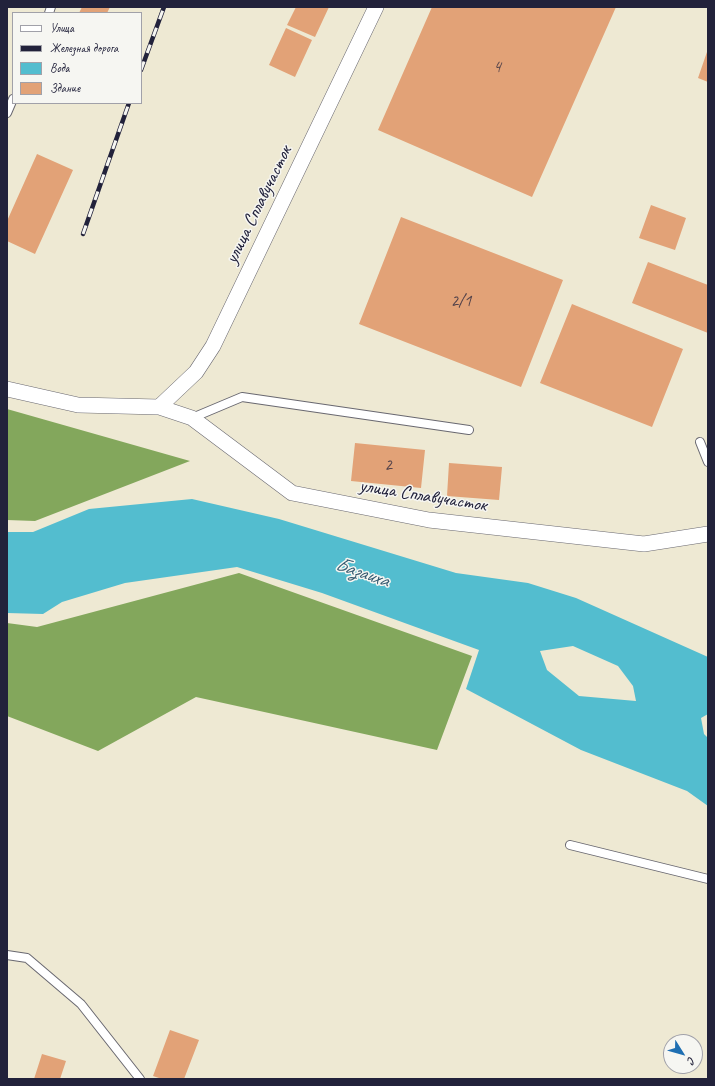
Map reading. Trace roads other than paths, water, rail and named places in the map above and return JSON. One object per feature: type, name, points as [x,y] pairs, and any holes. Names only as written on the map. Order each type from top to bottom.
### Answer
[{"type":"street","name":"улица Сплавучасток","points":[[159,407],[196,372],[213,346],[376,7]]},
{"type":"street","name":"улица Сплавучасток","points":[[7,389],[78,405],[159,407],[192,418],[292,493],[429,520],[644,544],[708,534]]},
{"type":"lane","points":[[7,113],[12,101]]},
{"type":"lane","points":[[192,418],[242,397],[469,430]]},
{"type":"lane","points":[[700,442],[708,462]]},
{"type":"lane","points":[[570,845],[708,879]]},
{"type":"lane","points":[[7,955],[27,958],[81,1004],[140,1079]]},
{"type":"water","name":"Базаиха","points":[[192,499],[279,519],[456,573],[528,583],[576,598],[708,657],[708,714],[701,718],[704,734],[708,738],[708,806],[687,791],[581,750],[466,689],[479,650],[322,593],[237,567],[125,583],[62,602],[43,614],[7,613],[7,532],[33,532],[89,509]],"holes":[[[573,646],[618,666],[633,686],[636,701],[579,696],[547,670],[540,651]]]},
{"type":"railway","points":[[142,67],[164,7]]},
{"type":"railway","points":[[83,234],[129,104]]}]
